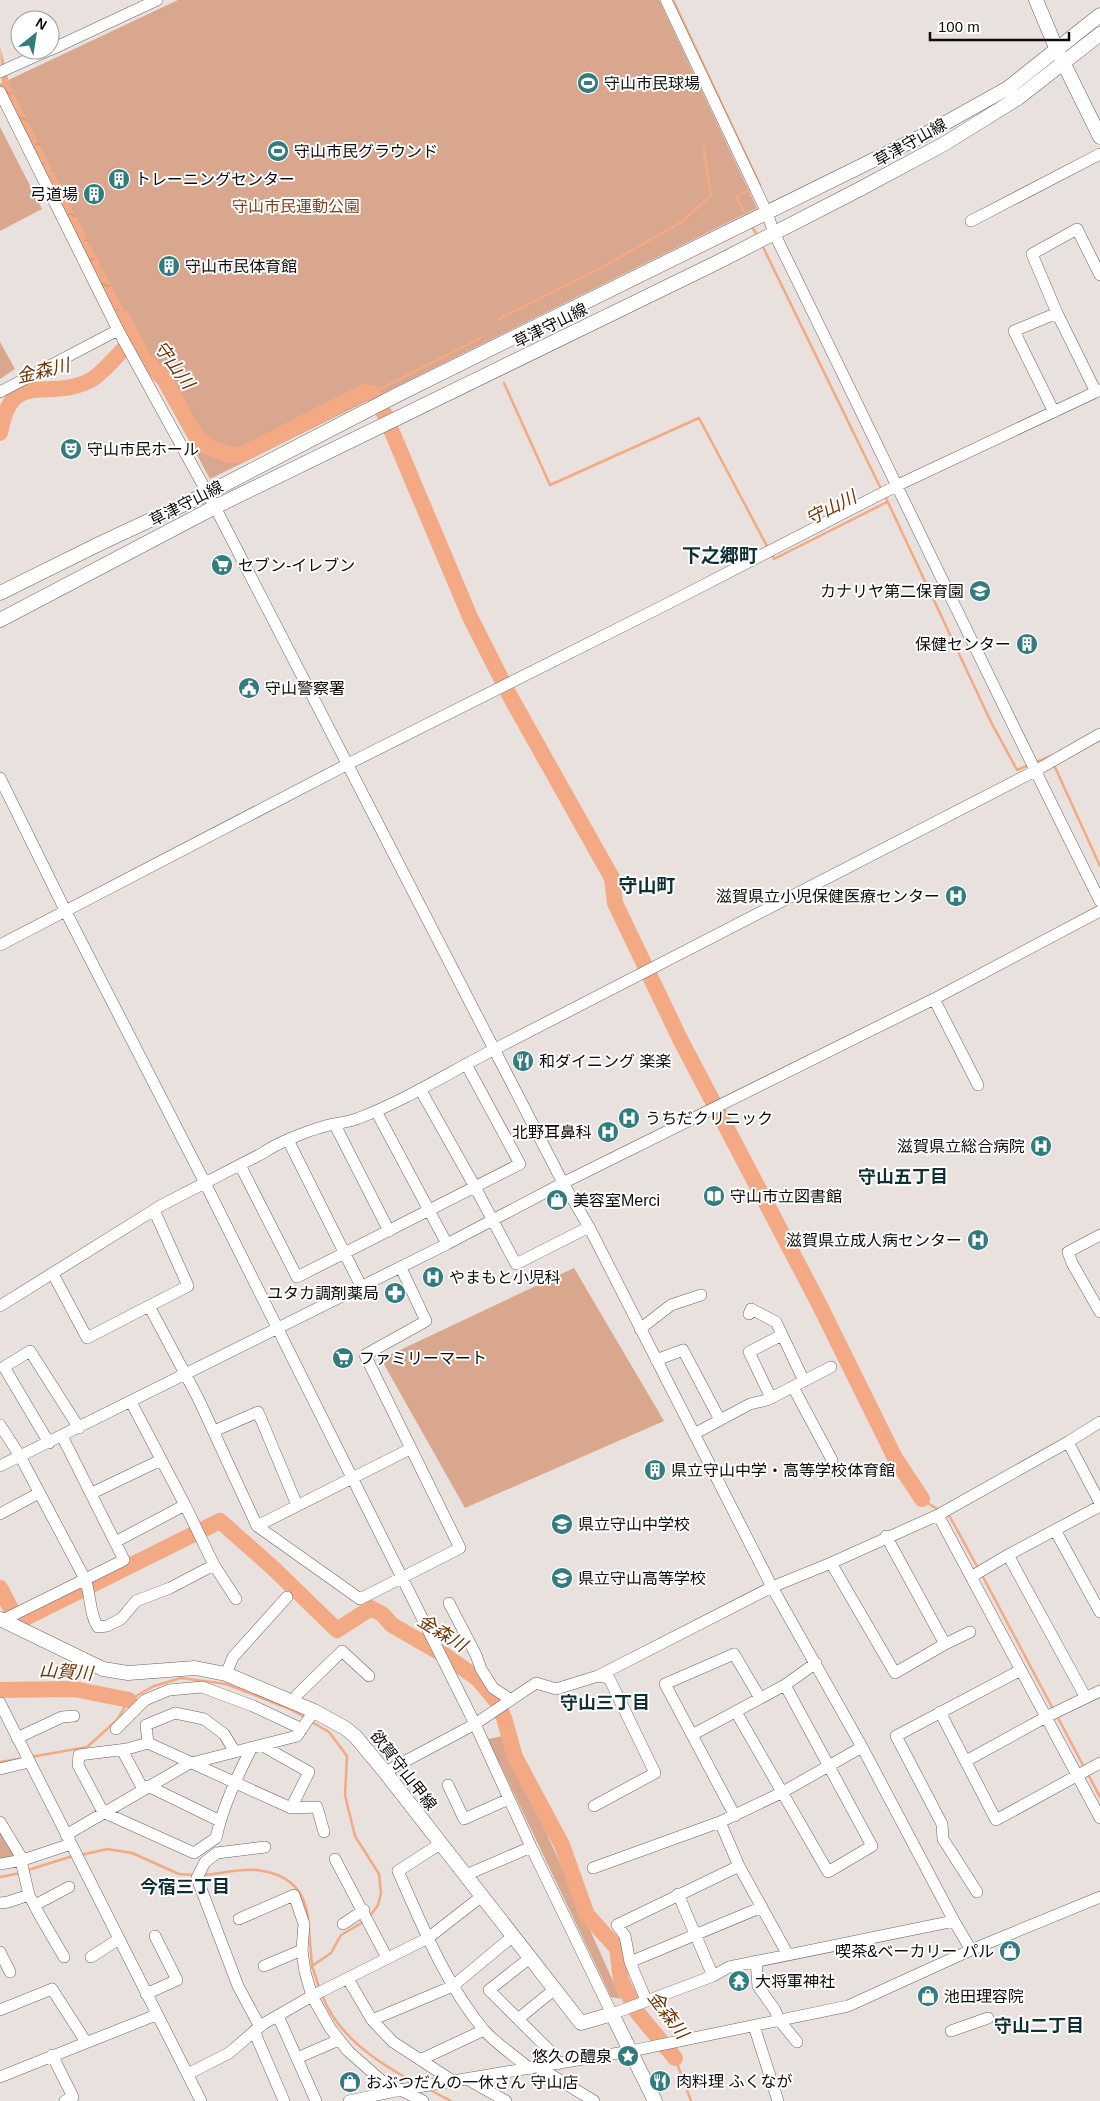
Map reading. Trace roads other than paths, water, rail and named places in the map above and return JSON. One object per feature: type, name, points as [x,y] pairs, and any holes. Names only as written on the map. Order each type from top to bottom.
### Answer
[{"type":"main road","points":[[1036,0],[1057,50],[1100,137]]},
{"type":"main road","name":"草津守山線","points":[[0,593],[206,494],[397,395],[922,136],[1008,88],[1100,15]]},
{"type":"main road","name":"草津守山線","points":[[0,620],[215,507],[691,276],[944,144],[1018,98],[1100,34]]},
{"type":"main road","name":"欲賀守山甲線","points":[[1,1620],[104,1669],[128,1673],[195,1668],[226,1674],[293,1702],[345,1728],[355,1736],[385,1772],[581,2023],[612,2014]]},
{"type":"main road","points":[[612,2014],[655,2101]]},
{"type":"street","points":[[60,45],[157,0]]},
{"type":"street","points":[[666,0],[767,213],[774,233],[1100,901]]},
{"type":"street","points":[[0,72],[27,60]]},
{"type":"street","points":[[0,92],[120,334],[206,494],[215,507],[564,1183],[589,1227],[772,1587],[816,1663],[971,1950]]},
{"type":"street","points":[[971,221],[1100,154]]},
{"type":"street","points":[[0,945],[348,764],[665,605],[898,485],[1098,391],[1057,312],[1032,254],[1077,228],[1100,275]]},
{"type":"street","points":[[1054,412],[1014,331],[1057,312]]},
{"type":"street","points":[[0,392],[120,334]]},
{"type":"street","points":[[0,1306],[154,1210],[270,1147],[322,1126],[335,1125],[359,1118],[420,1090],[495,1048],[1035,771],[1100,734]]},
{"type":"street","points":[[0,778],[475,1724],[531,1847],[612,2014],[713,1976],[729,1968],[954,1921]]},
{"type":"street","points":[[0,1466],[400,1268],[564,1183],[934,999],[1100,911]]},
{"type":"street","points":[[934,999],[978,1085]]},
{"type":"street","points":[[240,1165],[297,1278],[520,1164],[466,1064]]},
{"type":"street","points":[[420,1090],[476,1187],[516,1264],[589,1227]]},
{"type":"street","points":[[376,1110],[447,1244]]},
{"type":"street","points":[[335,1125],[389,1231]]},
{"type":"street","points":[[288,1140],[361,1286]]},
{"type":"street","points":[[53,1274],[87,1338],[188,1286],[154,1210]]},
{"type":"street","points":[[1100,1235],[1068,1252],[1072,1263],[1100,1312]]},
{"type":"street","points":[[149,1306],[214,1431],[257,1526],[360,1600],[460,1548],[365,1355],[426,1320],[400,1268]]},
{"type":"street","points":[[640,1328],[671,1305],[701,1294]]},
{"type":"street","points":[[749,1314],[751,1310],[776,1322],[798,1384],[832,1460]]},
{"type":"street","points":[[771,1398],[748,1352],[782,1335]]},
{"type":"street","points":[[656,1360],[682,1350],[720,1420]]},
{"type":"street","points":[[49,1443],[4,1367],[30,1351],[79,1428]]},
{"type":"street","points":[[694,1434],[750,1404],[771,1398],[831,1367]]},
{"type":"street","points":[[131,1402],[214,1565],[236,1599]]},
{"type":"street","points":[[214,1431],[258,1412],[297,1506]]},
{"type":"street","points":[[385,1772],[475,1724],[536,1684],[556,1689],[598,1676],[772,1587],[938,1515],[1100,1422]]},
{"type":"street","points":[[0,1425],[20,1456],[85,1579],[89,1590],[94,1620],[98,1627],[107,1626],[121,1619],[136,1601],[170,1588],[214,1565]]},
{"type":"street","points":[[1,1620],[124,1560],[62,1436]]},
{"type":"street","points":[[971,1577],[1100,1504],[1068,1442]]},
{"type":"street","points":[[257,1526],[351,1477],[410,1449]]},
{"type":"street","points":[[92,1493],[162,1460]]},
{"type":"street","points":[[0,1514],[39,1493]]},
{"type":"street","points":[[116,1541],[185,1505]]},
{"type":"street","points":[[938,1515],[1100,1818]]},
{"type":"street","points":[[1055,1530],[1100,1612]]},
{"type":"street","points":[[886,1536],[945,1644]]},
{"type":"street","points":[[1008,1555],[1086,1698]]},
{"type":"street","points":[[831,1563],[896,1673],[945,1644],[970,1632]]},
{"type":"street","points":[[226,1674],[233,1657],[287,1597]]},
{"type":"street","points":[[449,1603],[476,1655],[481,1669],[493,1688],[511,1700]]},
{"type":"street","points":[[293,1702],[297,1695],[342,1651],[369,1676]]},
{"type":"street","points":[[734,1816],[665,1684],[734,1654],[760,1698]]},
{"type":"street","points":[[692,1735],[785,1685],[816,1663]]},
{"type":"street","points":[[978,1892],[943,1839],[942,1824],[896,1736],[1021,1670]]},
{"type":"street","points":[[594,1806],[655,1773],[609,1678],[598,1676]]},
{"type":"street","points":[[736,1712],[828,1872],[872,1846],[827,1766],[785,1685]]},
{"type":"street","points":[[116,1729],[145,1700],[168,1690],[202,1687],[253,1706],[302,1729]]},
{"type":"street","points":[[966,1761],[1046,1717],[1100,1691]]},
{"type":"street","points":[[0,1703],[4,1721],[17,1738],[30,1762],[201,2101]]},
{"type":"street","points":[[0,1864],[23,1867],[69,1840],[104,1812],[190,1763],[297,1736],[314,1712]]},
{"type":"street","points":[[940,1712],[996,1820],[1100,1763]]},
{"type":"street","points":[[148,1743],[146,1725],[175,1713],[204,1719],[224,1734],[236,1752]]},
{"type":"street","points":[[17,1738],[62,1717],[74,1716]]},
{"type":"street","points":[[256,1746],[235,1782],[220,1821],[216,1838],[194,1853],[104,1812],[78,1765],[79,1755],[122,1750],[148,1743],[190,1763],[235,1782],[292,1808],[317,1807],[324,1832]]},
{"type":"street","points":[[256,1746],[309,1772],[292,1808]]},
{"type":"street","points":[[593,1868],[734,1816],[781,1793],[862,1747]]},
{"type":"street","points":[[122,1750],[145,1788],[220,1821]]},
{"type":"street","points":[[0,1769],[30,1762]]},
{"type":"street","points":[[448,1785],[464,1819],[509,1799]]},
{"type":"street","points":[[0,1822],[23,1867],[29,1895],[64,1957]]},
{"type":"street","points":[[720,1822],[739,1866],[788,1955]]},
{"type":"street","points":[[440,1844],[398,1871],[428,1938],[453,1986],[484,2030],[534,2068],[594,2101]]},
{"type":"street","points":[[265,1847],[217,1853],[205,1862],[197,1878],[284,2101]]},
{"type":"street","points":[[466,1875],[531,1847]]},
{"type":"street","points":[[335,1858],[388,1958]]},
{"type":"street","points":[[646,2000],[630,1962],[624,1936],[617,1925],[739,1866]]},
{"type":"street","points":[[35,1905],[69,1887]]},
{"type":"street","points":[[678,1894],[713,1976]]},
{"type":"street","points":[[0,1902],[8,1902],[29,1895]]},
{"type":"street","points":[[239,1919],[294,1895],[304,1924],[302,1950],[305,1972],[314,1996],[330,2028],[348,2051],[382,2081],[423,2101]]},
{"type":"street","points":[[188,2074],[229,2053],[257,2029],[278,2016],[326,1989],[428,1938],[482,1896]]},
{"type":"street","points":[[349,2101],[400,2090],[631,2051],[848,2006],[971,1950],[1100,1897]]},
{"type":"street","points":[[630,1962],[762,1907]]},
{"type":"street","points":[[343,1924],[364,1910]]},
{"type":"street","points":[[146,1994],[177,1980],[156,1936]]},
{"type":"street","points":[[372,2020],[453,1986],[513,1936]]},
{"type":"street","points":[[91,1957],[119,1939]]},
{"type":"street","points":[[264,1966],[302,1950]]},
{"type":"street","points":[[0,1952],[10,1972]]},
{"type":"street","points":[[530,1957],[489,1990],[552,2053],[558,2064]]},
{"type":"street","points":[[756,1961],[758,1986],[775,2010],[778,2020],[797,2042]]},
{"type":"street","points":[[348,1979],[372,2020],[393,2042],[454,2081]]},
{"type":"street","points":[[0,2010],[52,1989],[86,2042]]},
{"type":"street","points":[[518,2018],[555,1989]]},
{"type":"street","points":[[0,2077],[156,2015]]},
{"type":"street","points":[[278,2016],[316,2101]]},
{"type":"street","points":[[951,2031],[988,2018]]},
{"type":"street","points":[[754,2026],[778,2101]]},
{"type":"street","points":[[422,2059],[484,2030]]},
{"type":"street","points":[[297,2058],[339,2040]]},
{"type":"street","points":[[52,2055],[73,2097],[65,2101]]},
{"type":"street","points":[[468,2079],[506,2101]]},
{"type":"water","points":[[0,46],[10,86],[135,333],[128,339],[2,89]]},
{"type":"waterway","points":[[673,0],[760,185],[757,186]]},
{"type":"waterway","points":[[499,319],[601,268],[683,221],[711,195],[703,146]]},
{"type":"waterway","points":[[748,218],[736,197],[753,188]]},
{"type":"waterway","points":[[751,225],[757,235]]},
{"type":"waterway","points":[[762,245],[881,489]]},
{"type":"waterway","points":[[122,317],[143,358],[164,379],[197,438],[209,447],[229,455],[243,454],[364,392],[372,393],[384,413],[470,617],[511,698],[612,878],[615,903],[680,1039],[818,1302],[895,1458],[922,1499]]},
{"type":"waterway","name":"守山川","points":[[372,393],[481,338]]},
{"type":"waterway","name":"金森川","points":[[0,433],[6,412],[13,400],[22,393],[33,390],[75,386],[91,380],[133,339]]},
{"type":"waterway","name":"守山川","points":[[504,383],[550,485],[699,418],[768,548]]},
{"type":"waterway","name":"守山川","points":[[885,496],[991,722],[1017,770],[1029,765]]},
{"type":"waterway","name":"守山川","points":[[772,555],[774,559],[887,502]]},
{"type":"waterway","name":"守山川","points":[[1034,763],[1051,757]]},
{"type":"waterway","name":"守山川","points":[[1054,765],[1100,866]]},
{"type":"waterway","points":[[922,1499],[940,1511]]},
{"type":"waterway","points":[[947,1515],[950,1517],[978,1568]]},
{"type":"waterway","name":"金森川","points":[[0,1588],[11,1609],[21,1620],[220,1521],[272,1567],[337,1630],[371,1608],[382,1614],[392,1625],[446,1656],[478,1679],[497,1702],[504,1718],[515,1757],[562,1845],[587,1915],[617,1948],[621,1980],[637,2012],[675,2058]]},
{"type":"waterway","points":[[982,1575],[1053,1709]]},
{"type":"waterway","points":[[31,1757],[87,1747],[117,1720],[129,1700],[154,1686],[181,1678],[226,1684],[290,1709],[306,1718]]},
{"type":"waterway","name":"山賀川","points":[[0,1690],[74,1689],[129,1700]]},
{"type":"waterway","points":[[1057,1716],[1084,1767]]},
{"type":"waterway","points":[[310,1721],[329,1732],[347,1756],[345,1795],[355,1836],[379,1874],[381,1893],[378,1905],[369,1917]]},
{"type":"waterway","points":[[0,1762],[18,1759]]},
{"type":"waterway","points":[[1088,1774],[1100,1797]]},
{"type":"waterway","points":[[81,1855],[107,1849],[132,1853],[179,1874],[195,1875]]},
{"type":"waterway","points":[[28,1870],[73,1856]]},
{"type":"waterway","points":[[203,1875],[237,1870],[257,1870],[277,1875],[293,1884],[303,1898],[308,1918]]},
{"type":"waterway","points":[[0,1877],[20,1873]]},
{"type":"waterway","points":[[312,1966],[331,1953],[341,1935],[363,1922]]},
{"type":"waterway","points":[[309,1929],[312,1966],[320,1990]]},
{"type":"waterway","points":[[322,1995],[329,2010],[349,2036],[374,2058],[416,2083]]},
{"type":"waterway","name":"金森川","points":[[675,2058],[691,2101]]},
{"type":"waterway","points":[[430,2090],[451,2101]]},
{"type":"place","name":"守山市民球場","points":[[588,83]]},
{"type":"place","name":"守山市民グラウンド","points":[[278,151]]},
{"type":"place","name":"トレーニングセンター","points":[[119,179]]},
{"type":"place","name":"弓道場","points":[[94,194]]},
{"type":"place","name":"守山市民体育館","points":[[169,266]]},
{"type":"place","name":"守山市民ホール","points":[[71,449]]},
{"type":"place","name":"セブン-イレブン","points":[[222,565]]},
{"type":"place","name":"カナリヤ第二保育園","points":[[980,591]]},
{"type":"place","name":"保健センター","points":[[1027,644]]},
{"type":"place","name":"守山警察署","points":[[249,688]]},
{"type":"place","name":"滋賀県立小児保健医療センター","points":[[956,896]]},
{"type":"place","name":"和ダイニング 楽楽","points":[[523,1061]]},
{"type":"place","name":"うちだクリニック","points":[[629,1118]]},
{"type":"place","name":"北野耳鼻科","points":[[608,1132]]},
{"type":"place","name":"滋賀県立総合病院","points":[[1041,1146]]},
{"type":"place","name":"守山市立図書館","points":[[714,1196]]},
{"type":"place","name":"美容室Merci","points":[[557,1200]]},
{"type":"place","name":"滋賀県立成人病センター","points":[[978,1240]]},
{"type":"place","name":"やまもと小児科","points":[[433,1277]]},
{"type":"place","name":"ユタカ調剤薬局","points":[[395,1293]]},
{"type":"place","name":"ファミリーマート","points":[[343,1358]]},
{"type":"place","name":"県立守山中学・高等学校体育館","points":[[655,1470]]},
{"type":"place","name":"県立守山中学校","points":[[562,1524]]},
{"type":"place","name":"県立守山高等学校","points":[[562,1578]]},
{"type":"place","name":"喫茶&ベーカリー パル","points":[[1010,1951]]},
{"type":"place","name":"大将軍神社","points":[[739,1981]]},
{"type":"place","name":"池田理容院","points":[[928,1996]]},
{"type":"place","name":"悠久の醴泉","points":[[628,2056]]},
{"type":"place","name":"肉料理 ふくなが","points":[[660,2081]]},
{"type":"place","name":"おぶつだんの一休さん 守山店","points":[[350,2082]]},
{"type":"district","name":"下之郷町","points":[[720,555]]},
{"type":"district","name":"守山町","points":[[647,885]]},
{"type":"district","name":"守山五丁目","points":[[903,1177]]},
{"type":"district","name":"守山三丁目","points":[[605,1703]]},
{"type":"district","name":"今宿三丁目","points":[[185,1887]]},
{"type":"district","name":"守山二丁目","points":[[1039,2026]]},
{"type":"park label","name":"守山市民運動公園","points":[[296,206]]}]
